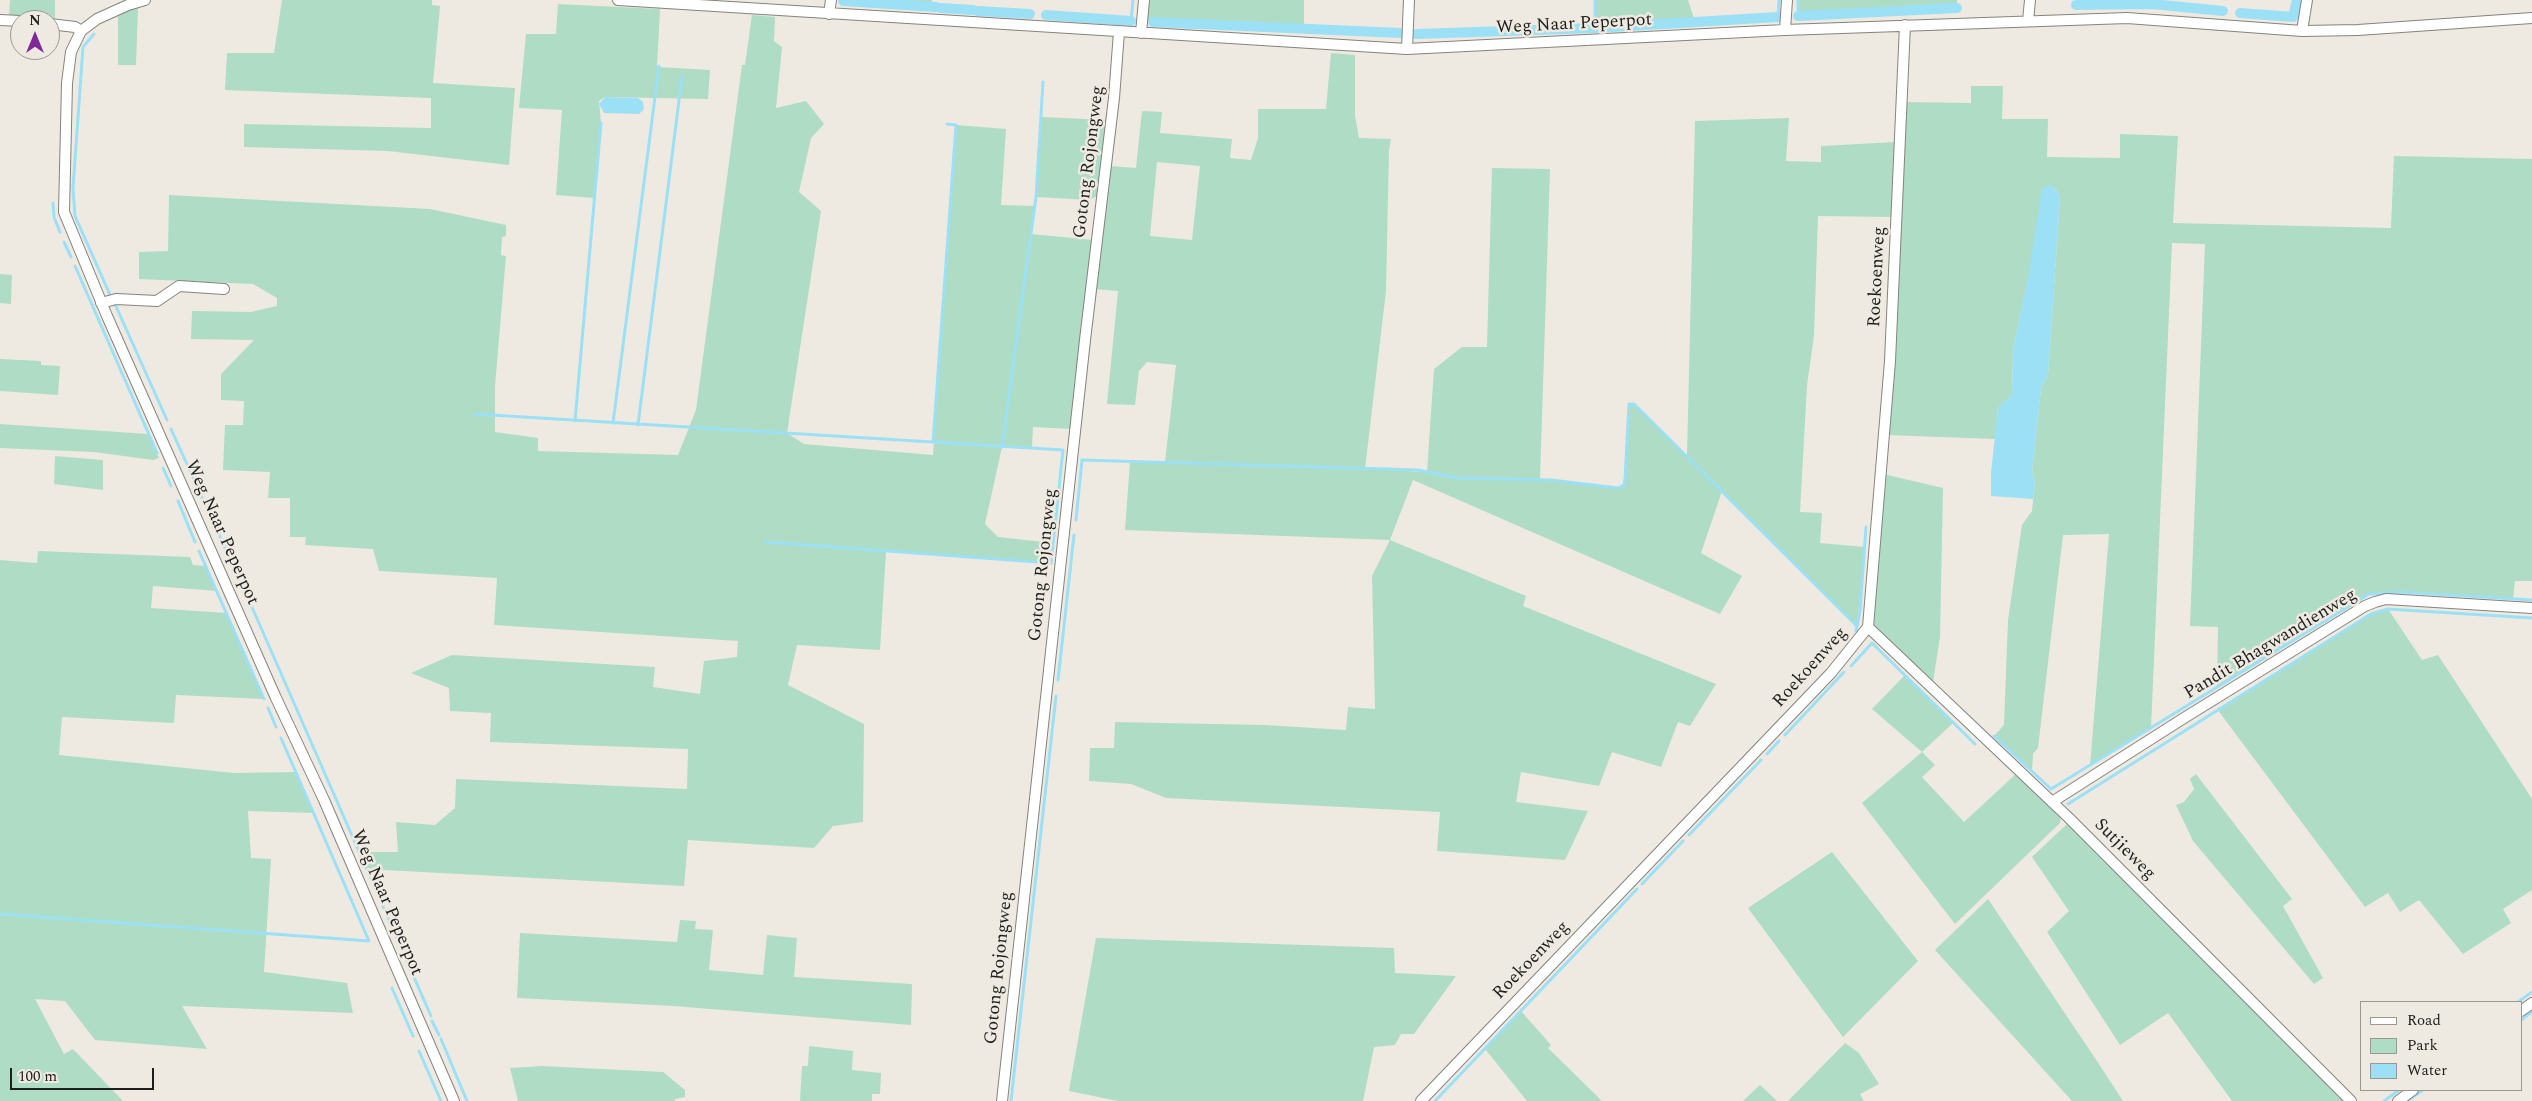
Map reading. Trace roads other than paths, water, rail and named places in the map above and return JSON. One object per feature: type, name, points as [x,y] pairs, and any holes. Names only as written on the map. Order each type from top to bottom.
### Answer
[{"type":"street","points":[[60,25],[75,27],[81,31],[97,19],[127,2],[145,0]]},
{"type":"street","name":"Weg Naar Peperpot","points":[[618,0],[1141,34],[1407,49],[1785,30],[2127,18],[2302,31],[2532,18]]},
{"type":"street","points":[[829,14],[831,0]]},
{"type":"street","points":[[1141,34],[1144,0]]},
{"type":"street","points":[[1407,49],[1409,0]]},
{"type":"street","points":[[1785,30],[1787,0]]},
{"type":"street","points":[[2028,21],[2030,0]]},
{"type":"street","points":[[2302,31],[2307,0]]},
{"type":"street","name":"Roekoenweg","points":[[1422,1101],[1831,673],[1868,627],[1890,361],[1905,25]]},
{"type":"street","name":"Weg Naar Peperpot","points":[[81,31],[71,52],[68,68],[64,212],[68,226],[276,698],[324,800],[454,1101]]},
{"type":"street","name":"Gotong Rojongweg","points":[[1002,1101],[1084,350],[1114,98],[1119,32]]},
{"type":"street","points":[[101,303],[116,299],[157,301],[179,286],[224,289]]},
{"type":"street","name":"Pandit Bhagwandienweg","points":[[2052,802],[2365,606],[2386,599],[2532,608]]},
{"type":"street","name":"Sutjieweg","points":[[1868,627],[2052,802],[2352,1101]]},
{"type":"street","points":[[2522,1011],[2532,1003]]},
{"type":"street","points":[[2398,1101],[2412,1091]]},
{"type":"water","points":[[605,97],[638,98],[643,102],[644,109],[639,114],[604,113],[599,104]]},
{"type":"water","points":[[2049,185],[2056,189],[2060,198],[2048,375],[2041,388],[2032,472],[2035,482],[2033,499],[1991,496],[1991,473],[1998,408],[2012,395],[2013,349],[2027,284],[2042,189]]},
{"type":"waterway","points":[[1131,21],[1133,0]]},
{"type":"waterway","points":[[1595,0],[1595,28]]},
{"type":"waterway","points":[[1778,17],[1779,0]]},
{"type":"waterway","points":[[1798,0],[1798,16]]},
{"type":"waterway","points":[[2240,13],[2293,17],[2297,0]]},
{"type":"waterway","points":[[843,1],[936,7]]},
{"type":"waterway","points":[[2076,5],[2152,4],[2223,11]]},
{"type":"waterway","points":[[941,8],[973,10]]},
{"type":"waterway","points":[[1798,16],[1957,8]]},
{"type":"waterway","points":[[978,11],[1030,14]]},
{"type":"waterway","points":[[1046,15],[1131,21]]},
{"type":"waterway","points":[[1416,34],[1595,28],[1778,17]]},
{"type":"waterway","points":[[1153,22],[1400,33]]},
{"type":"waterway","points":[[94,34],[83,47],[73,188],[75,216],[111,297]]},
{"type":"waterway","points":[[613,423],[659,66]]},
{"type":"waterway","points":[[638,425],[682,77]]},
{"type":"waterway","points":[[1002,447],[1036,197],[1043,82]]},
{"type":"waterway","points":[[575,421],[601,123]]},
{"type":"waterway","points":[[933,442],[956,125],[947,124]]},
{"type":"waterway","points":[[53,203],[54,217],[60,232]]},
{"type":"waterway","points":[[64,242],[71,257]]},
{"type":"waterway","points":[[75,266],[157,453]]},
{"type":"waterway","points":[[114,302],[167,420]]},
{"type":"waterway","points":[[1076,520],[1082,460],[1418,470],[1457,478],[1551,480],[1618,488],[1624,485],[1629,404],[1634,404],[1857,626]]},
{"type":"waterway","points":[[475,414],[1063,450],[1051,563],[765,542]]},
{"type":"waterway","points":[[171,429],[255,614],[431,1016]]},
{"type":"waterway","points":[[163,468],[171,486]]},
{"type":"waterway","points":[[178,501],[195,542]]},
{"type":"waterway","points":[[1856,631],[1860,611],[1866,527]]},
{"type":"waterway","points":[[1058,680],[1074,535]]},
{"type":"waterway","points":[[199,551],[264,699]]},
{"type":"waterway","points":[[1994,736],[2051,789],[2369,594],[2400,592],[2532,600]]},
{"type":"waterway","points":[[2068,804],[2371,614],[2388,609],[2532,618]]},
{"type":"waterway","points":[[1851,666],[1872,643],[1975,744]]},
{"type":"waterway","points":[[1785,735],[1844,672]]},
{"type":"waterway","points":[[1011,1101],[1056,696]]},
{"type":"waterway","points":[[268,708],[276,727]]},
{"type":"waterway","points":[[0,914],[369,941],[281,738]]},
{"type":"waterway","points":[[1767,754],[1779,741]]},
{"type":"waterway","points":[[1689,835],[1761,760]]},
{"type":"waterway","points":[[1642,884],[1683,841]]},
{"type":"waterway","points":[[1435,1101],[1637,889]]},
{"type":"waterway","points":[[392,988],[413,1036]]},
{"type":"waterway","points":[[2519,1001],[2532,992]]},
{"type":"waterway","points":[[2522,1019],[2532,1012]]},
{"type":"waterway","points":[[432,1021],[439,1035]]},
{"type":"waterway","points":[[441,1039],[467,1101]]},
{"type":"waterway","points":[[419,1051],[441,1101]]},
{"type":"waterway","points":[[2384,1101],[2398,1091]]},
{"type":"waterway","points":[[2407,1101],[2422,1091]]}]
